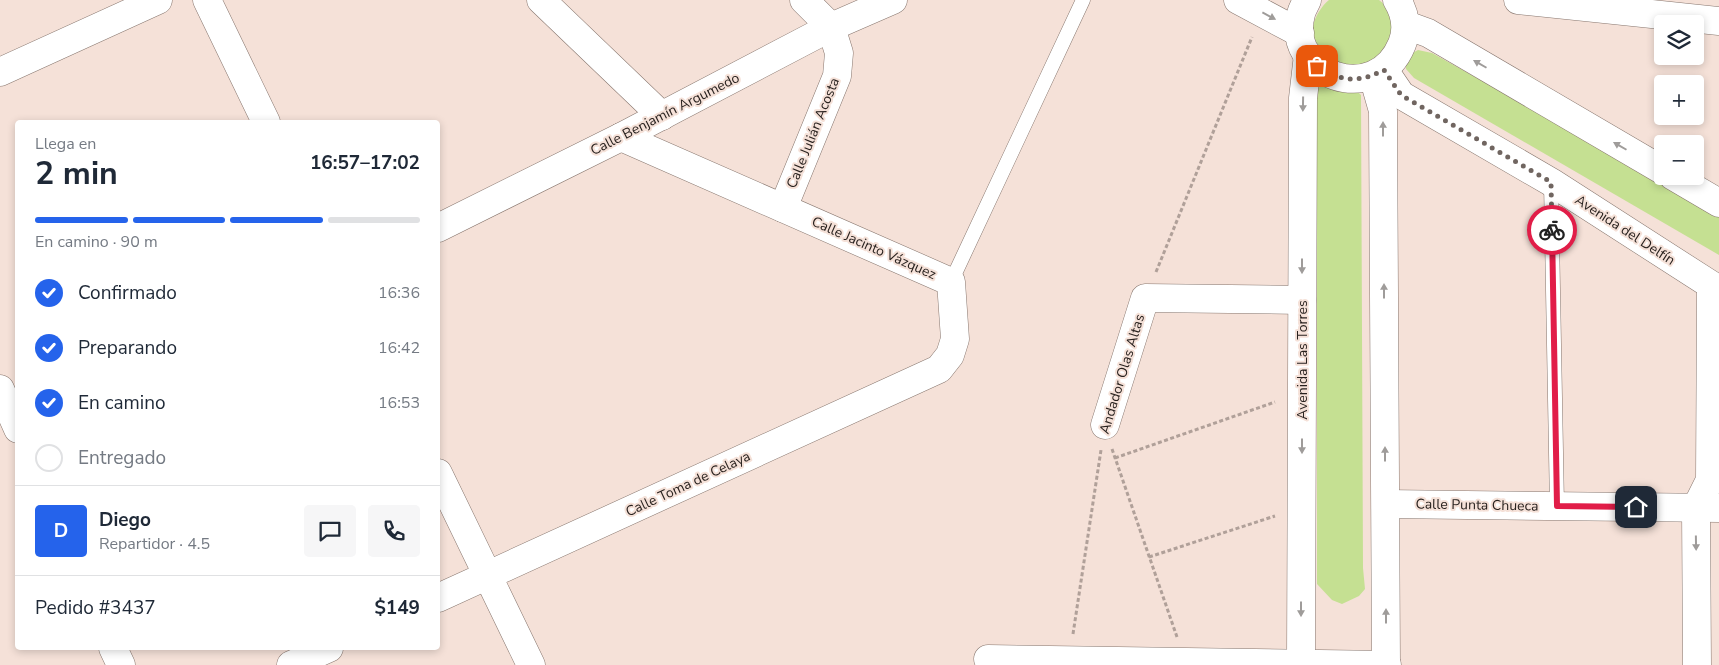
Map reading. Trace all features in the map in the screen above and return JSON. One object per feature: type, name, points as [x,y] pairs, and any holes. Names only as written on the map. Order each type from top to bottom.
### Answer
[{"type":"street","points":[[0,72],[158,0]]},
{"type":"street","points":[[207,0],[265,120]]},
{"type":"street","points":[[541,0],[662,116]]},
{"type":"street","points":[[804,0],[831,27]]},
{"type":"street","name":"Calle Benjamín Argumedo","points":[[440,227],[621,137],[831,27],[893,0]]},
{"type":"street","points":[[1238,0],[1262,13],[1304,44],[1323,70],[1342,78],[1356,79],[1379,73],[1399,53],[1404,39],[1402,6]]},
{"type":"street","name":"Avenida Las Torres","points":[[1301,664],[1304,44],[1301,15],[1307,0]]},
{"type":"street","points":[[1518,0],[1719,21]]},
{"type":"street","points":[[1402,6],[1428,33],[1654,165]]},
{"type":"street","name":"Calle Julián Acosta","points":[[783,208],[837,76],[839,53],[831,27]]},
{"type":"street","points":[[988,659],[1069,662],[1387,665],[1383,111],[1379,73]]},
{"type":"street","name":"Avenida del Delfín","points":[[1379,73],[1401,95],[1551,182],[1715,288]]},
{"type":"street","name":"Calle Jacinto Vázquez","points":[[621,137],[951,282]]},
{"type":"street","points":[[1688,185],[1719,203]]},
{"type":"street","name":"Calle Toma de Celaya","points":[[440,597],[939,369],[950,354],[955,339],[951,282]]},
{"type":"street","points":[[1697,665],[1707,508],[1715,487],[1715,288]]},
{"type":"street","name":"Andador Olas Altas","points":[[1105,425],[1145,298],[1302,300]]},
{"type":"street","points":[[0,389],[15,423]]},
{"type":"street","points":[[0,440],[15,432]]},
{"type":"street","points":[[440,477],[531,665]]},
{"type":"street","name":"Calle Punta Chueca","points":[[1386,504],[1707,508]]},
{"type":"street","points":[[114,650],[121,665]]},
{"type":"street","points":[[291,665],[325,650]]},
{"type":"lane","name":"Calle Jacinto Vázquez","points":[[951,282],[1083,0]]},
{"type":"lane","points":[[1551,182],[1557,506]]},
{"type":"path","points":[[1145,298],[1262,13]]},
{"type":"path","points":[[1115,458],[1302,393]]},
{"type":"path","points":[[1105,425],[1186,662]]},
{"type":"path","name":"Andador Olas Altas","points":[[1069,662],[1105,425]]},
{"type":"path","points":[[1149,556],[1302,508]]},
{"type":"green space","points":[[1329,0],[1379,0],[1387,7],[1392,15],[1393,30],[1380,63],[1342,71],[1316,46],[1312,37],[1313,25],[1321,8]]},
{"type":"green space","points":[[1418,50],[1432,53],[1654,178],[1654,185],[1665,185],[1719,217],[1719,255],[1414,78],[1406,69],[1405,61],[1409,55]]},
{"type":"green space","points":[[1325,83],[1354,88],[1361,95],[1363,568],[1365,589],[1359,596],[1342,604],[1332,600],[1317,584],[1317,89]]},
{"type":"way so far","points":[[1317,66],[1329,74],[1342,78],[1356,79],[1373,76],[1384,70],[1401,95],[1551,182],[1552,230]]},
{"type":"route","points":[[1552,230],[1557,506],[1636,507]]}]
